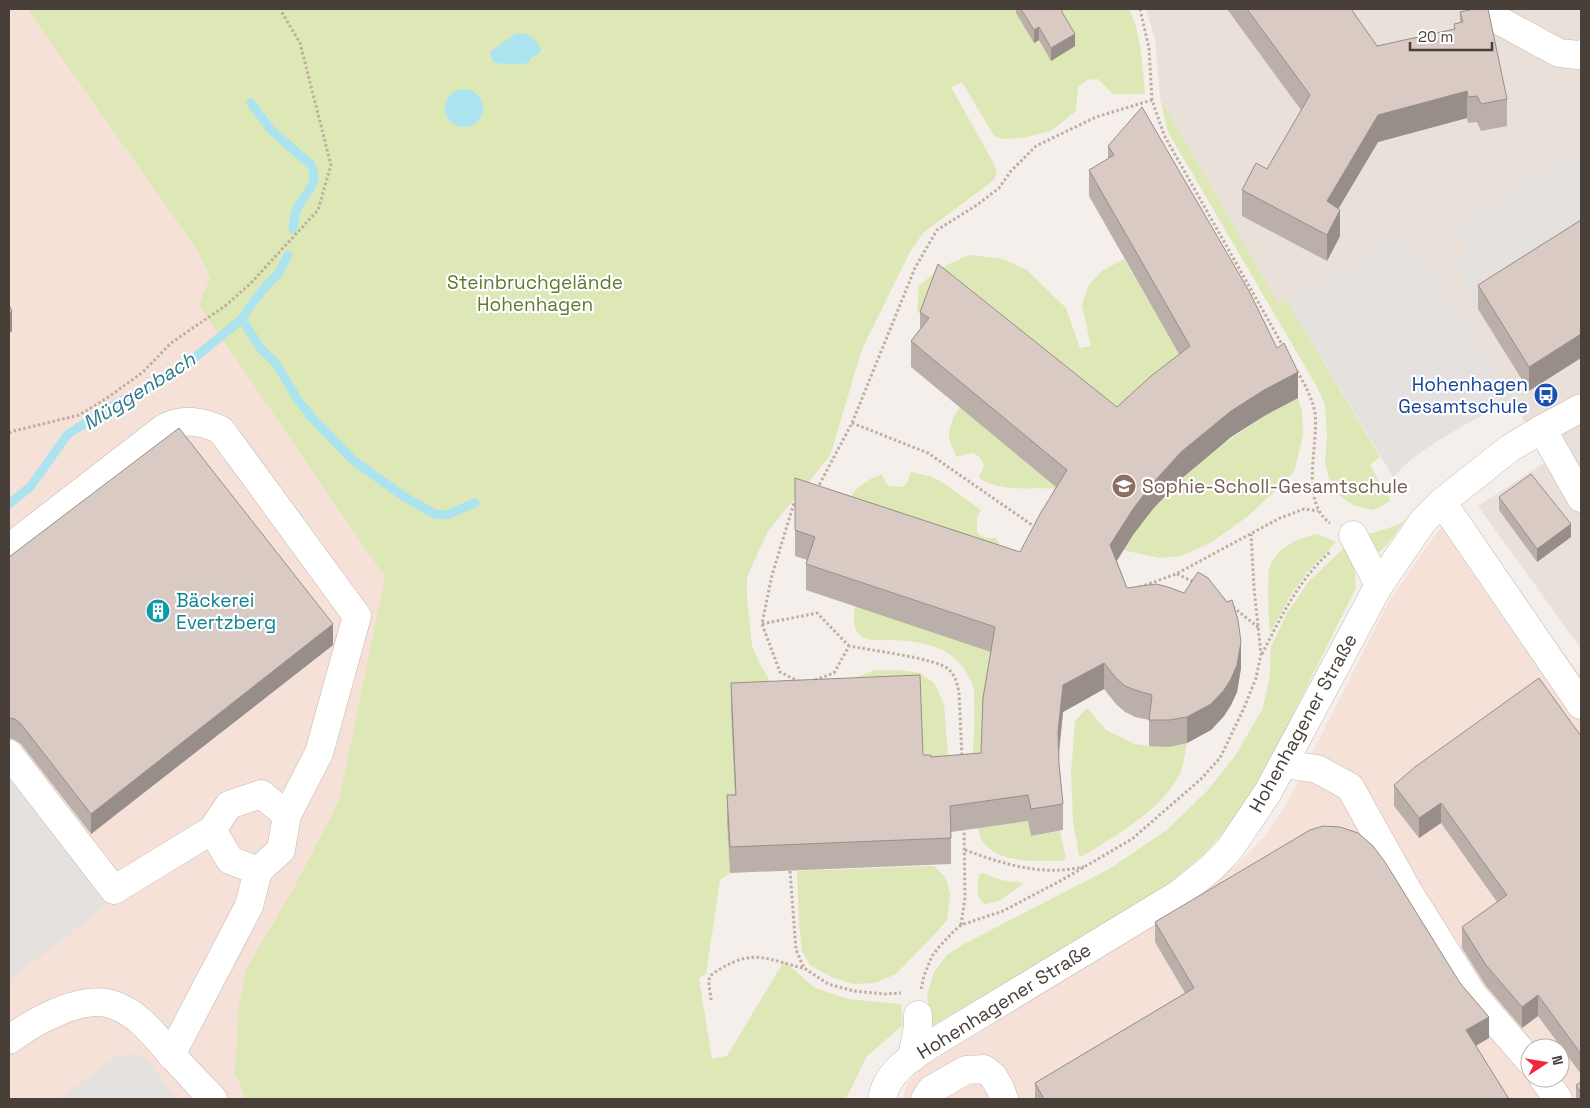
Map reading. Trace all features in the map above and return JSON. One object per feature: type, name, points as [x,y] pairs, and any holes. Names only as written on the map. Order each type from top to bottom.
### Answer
[{"type":"street","points":[[1478,9],[1559,53],[1581,54]]},
{"type":"street","name":"Hohenhagener Straße","points":[[882,1099],[885,1087],[893,1075],[912,1058],[946,1035],[1180,894],[1208,870],[1228,850],[1268,792],[1379,585],[1423,521],[1442,502],[1510,448],[1581,408]]},
{"type":"street","points":[[9,548],[164,428],[177,422],[207,423],[221,430],[357,616],[319,753],[287,816],[281,850],[258,871],[249,906],[171,1054]]},
{"type":"street","points":[[1542,429],[1581,498]]},
{"type":"street","points":[[1442,502],[1581,705]]},
{"type":"street","points":[[1353,535],[1379,585]]},
{"type":"street","points":[[9,754],[114,890],[212,830],[229,805],[261,794],[287,816]]},
{"type":"street","points":[[1283,764],[1318,769],[1350,787],[1409,893],[1473,995],[1520,1049]]},
{"type":"street","points":[[212,830],[230,860],[258,871]]},
{"type":"street","points":[[9,1040],[28,1026],[66,1009],[97,1002],[113,1004],[148,1026],[213,1099]]},
{"type":"street","points":[[912,1058],[918,1026],[918,1015]]},
{"type":"street","points":[[925,1099],[931,1090],[966,1070],[984,1070],[993,1076],[1004,1099]]},
{"type":"street","points":[[1550,1088],[1558,1099]]},
{"type":"path","points":[[9,434],[14,431],[79,414],[107,398],[143,372],[171,343],[226,306],[250,284],[318,210],[331,165],[300,43],[280,9]]},
{"type":"path","points":[[1140,9],[1149,48],[1152,100],[1164,135],[1285,350]]},
{"type":"path","points":[[813,497],[852,423],[915,268],[937,230],[977,205],[999,188],[1011,171],[1036,146],[1096,117],[1152,100]]},
{"type":"path","points":[[1261,654],[1291,598],[1328,553],[1353,535],[1324,518],[1315,501],[1312,480],[1316,428],[1314,413],[1309,392],[1295,367]]},
{"type":"path","points":[[852,423],[928,453],[1032,525]]},
{"type":"path","points":[[800,501],[794,503],[772,575],[762,624],[780,672],[804,684]]},
{"type":"path","points":[[1134,590],[1176,574],[1294,512],[1304,509],[1319,511]]},
{"type":"path","points":[[918,1015],[924,976],[932,956],[946,938],[961,925],[1003,911],[1132,839],[1201,779],[1220,758],[1256,678],[1261,654],[1251,534]]},
{"type":"path","points":[[1176,574],[1197,584]]},
{"type":"path","points":[[1232,606],[1259,628]]},
{"type":"path","points":[[762,624],[818,613],[849,646],[932,662],[946,668],[957,682],[959,692],[962,761]]},
{"type":"path","points":[[812,681],[834,674],[849,646]]},
{"type":"path","points":[[961,925],[965,898],[964,820]]},
{"type":"path","points":[[965,850],[996,862],[1042,869],[1061,870],[1086,866]]},
{"type":"path","points":[[790,871],[796,950],[804,968]]},
{"type":"path","points":[[711,1000],[709,979],[713,973],[728,964],[754,956],[804,968],[828,984],[854,991],[885,994],[903,992]]},
{"type":"shaded area","points":[[9,9],[27,9],[197,250],[210,280],[385,577],[344,801],[253,1099],[9,1099]]},
{"type":"shaded area","points":[[1146,9],[1581,9],[1581,649],[1478,506],[1550,459],[1405,233],[1368,257],[1279,304],[1160,98],[1155,38]]},
{"type":"shaded area","points":[[1581,148],[1581,230],[1509,277],[1497,262],[1490,268],[1488,277],[1494,292],[1475,303],[1461,275],[1461,255],[1468,243],[1459,226]]},
{"type":"shaded area","points":[[1405,233],[1512,402],[1470,422],[1434,443],[1409,461],[1393,477],[1287,300],[1368,257]]},
{"type":"shaded area","points":[[1457,509],[1581,676],[1581,1099],[902,1099],[908,1082],[921,1069],[1177,908],[1239,863],[1264,837],[1286,805],[1389,601],[1435,535]]},
{"type":"shaded area","points":[[9,773],[110,902],[9,981]]},
{"type":"shaded area","points":[[134,1054],[149,1062],[177,1099],[60,1099],[117,1056]]},
{"type":"green space","name":"Steinbruchgelände Hohenhagen","points":[[27,9],[1129,9],[1137,29],[1145,94],[1113,94],[1098,79],[1087,80],[1078,87],[1076,111],[1051,131],[1022,138],[1002,139],[994,136],[962,82],[951,87],[993,162],[997,171],[994,180],[923,233],[910,252],[862,349],[830,456],[768,531],[747,577],[747,598],[752,646],[770,681],[781,689],[840,683],[875,670],[900,670],[920,673],[934,683],[944,704],[950,782],[727,822],[730,873],[720,880],[706,974],[699,978],[712,1059],[727,1056],[784,961],[815,988],[848,999],[901,1004],[903,1025],[867,1056],[846,1099],[246,1099],[235,1073],[239,1006],[246,969],[294,888],[339,801],[385,577],[199,305],[210,278],[197,250]]},
{"type":"green space","points":[[1160,98],[1279,304],[1287,300],[1380,457],[1370,465],[1391,501],[1373,510],[1353,505],[1337,494],[1330,483],[1325,463],[1327,433],[1325,405],[1317,387],[1168,132]]},
{"type":"green space","points":[[970,255],[1003,259],[1027,270],[1066,308],[1080,348],[1091,346],[1082,305],[1088,286],[1102,271],[1124,259],[1176,348],[1204,333],[1136,415],[926,323],[917,310],[919,286],[943,268]]},
{"type":"green space","points":[[1298,398],[1302,412],[1303,435],[1295,469],[1288,479],[1248,516],[1212,542],[1181,556],[1160,558],[1122,550],[1147,517],[1142,513],[1167,494],[1181,479],[1215,450],[1258,420],[1256,414],[1267,415]]},
{"type":"green space","points":[[960,407],[1066,454],[1059,489],[1009,488],[989,483],[979,478],[984,465],[980,457],[972,453],[957,457],[952,448],[949,434],[950,426]]},
{"type":"green space","points":[[911,472],[929,476],[945,484],[981,510],[977,518],[977,532],[983,537],[996,538],[1003,551],[839,519],[855,491],[866,482],[882,474],[889,486],[902,487],[907,483]]},
{"type":"green space","points":[[1407,518],[1384,548],[1376,554],[1366,535],[1398,525]]},
{"type":"green space","points":[[1318,534],[1336,542],[1307,572],[1290,596],[1270,633],[1268,576],[1273,560],[1283,548],[1303,538]]},
{"type":"green space","points":[[1344,548],[1355,570],[1356,588],[1266,769],[1240,813],[1205,853],[1168,885],[1062,950],[933,1025],[927,994],[934,972],[947,955],[964,944],[1111,868],[1168,829],[1207,791],[1235,756],[1263,708],[1270,675],[1271,647],[1287,613],[1309,581]]},
{"type":"green space","points":[[855,607],[1004,622],[982,756],[972,771],[974,692],[973,685],[966,671],[950,655],[930,645],[907,641],[870,640],[862,637],[855,626]]},
{"type":"green space","points":[[1087,708],[1106,730],[1135,744],[1150,746],[1187,743],[1180,773],[1162,798],[1136,821],[1081,857],[1079,856],[1073,821],[1071,773],[1075,721]]},
{"type":"green space","points":[[977,821],[985,827],[1028,821],[1031,836],[1060,831],[1066,858],[1062,861],[1035,861],[1008,858],[986,846],[980,835]]},
{"type":"green space","points":[[934,866],[946,878],[950,895],[947,920],[896,974],[875,983],[853,984],[831,977],[810,965],[802,951],[797,871]]},
{"type":"green space","points":[[980,873],[1001,880],[1023,884],[999,901],[985,904],[978,894]]},
{"type":"water","points":[[524,33],[538,43],[541,49],[539,54],[532,57],[528,63],[502,64],[493,62],[490,52],[515,34]]},
{"type":"water","points":[[464,89],[477,95],[483,108],[477,121],[464,127],[451,121],[445,108],[451,95]]},
{"type":"building","points":[[1021,9],[1062,9],[1075,34],[1051,48],[1039,27],[1034,30]]},
{"type":"building","points":[[1247,9],[1351,9],[1377,46],[1455,29],[1454,24],[1463,22],[1460,12],[1488,9],[1507,99],[1481,104],[1477,96],[1468,97],[1467,91],[1378,115],[1327,201],[1340,210],[1327,235],[1242,190],[1256,163],[1267,169],[1310,95]]},
{"type":"building","points":[[1142,107],[1249,291],[1277,348],[1284,343],[1298,372],[1264,390],[1231,411],[1181,452],[1152,484],[1110,545],[1127,588],[1156,584],[1184,593],[1198,572],[1208,578],[1227,602],[1232,600],[1238,620],[1241,642],[1237,665],[1231,679],[1211,704],[1187,717],[1169,720],[1149,720],[1152,695],[1125,686],[1104,663],[1063,685],[1058,732],[1063,804],[1031,809],[1028,795],[950,806],[951,838],[730,847],[727,795],[736,795],[731,683],[920,675],[923,755],[931,755],[931,757],[981,753],[983,698],[995,627],[806,564],[815,537],[795,530],[795,478],[1020,552],[1040,514],[1067,470],[911,341],[929,318],[920,312],[938,264],[1117,407],[1151,376],[1190,346],[1089,170],[1114,155],[1108,146]]},
{"type":"building","points":[[1581,220],[1581,334],[1529,367],[1478,285]]},
{"type":"building","name":"Bäckerei Evertzberg","points":[[179,428],[333,624],[91,814],[21,724],[15,719],[9,718],[9,557]]},
{"type":"building","points":[[1531,474],[1571,524],[1537,549],[1499,497]]},
{"type":"building","points":[[1539,678],[1581,736],[1581,1054],[1538,995],[1522,1007],[1486,965],[1462,927],[1507,895],[1441,803],[1419,818],[1394,785],[1415,767]]},
{"type":"building","points":[[1323,826],[1340,827],[1358,833],[1373,846],[1385,862],[1460,983],[1489,1017],[1466,1030],[1509,1099],[1044,1099],[1035,1083],[1194,988],[1155,922],[1310,830]]},
{"type":"building","points":[[1581,1082],[1581,1093],[1576,1085]]},
{"type":"waterway","name":"Müggenbach","points":[[251,103],[271,130],[311,165],[314,172],[313,184],[296,211],[293,229]]},
{"type":"waterway","name":"Müggenbach","points":[[9,504],[30,487],[68,434],[119,402],[177,372],[242,319],[251,305],[278,274],[288,255]]},
{"type":"waterway","points":[[242,319],[261,349],[275,362],[298,400],[313,419],[353,460],[406,498],[435,514],[446,515],[475,503]]},
{"type":"place","name":"Hohenhagen Gesamtschule","points":[[1546,395]]},
{"type":"place","name":"Sophie-Scholl-Gesamtschule","points":[[1124,486]]},
{"type":"place","name":"Bäckerei Evertzberg","points":[[158,611]]}]
